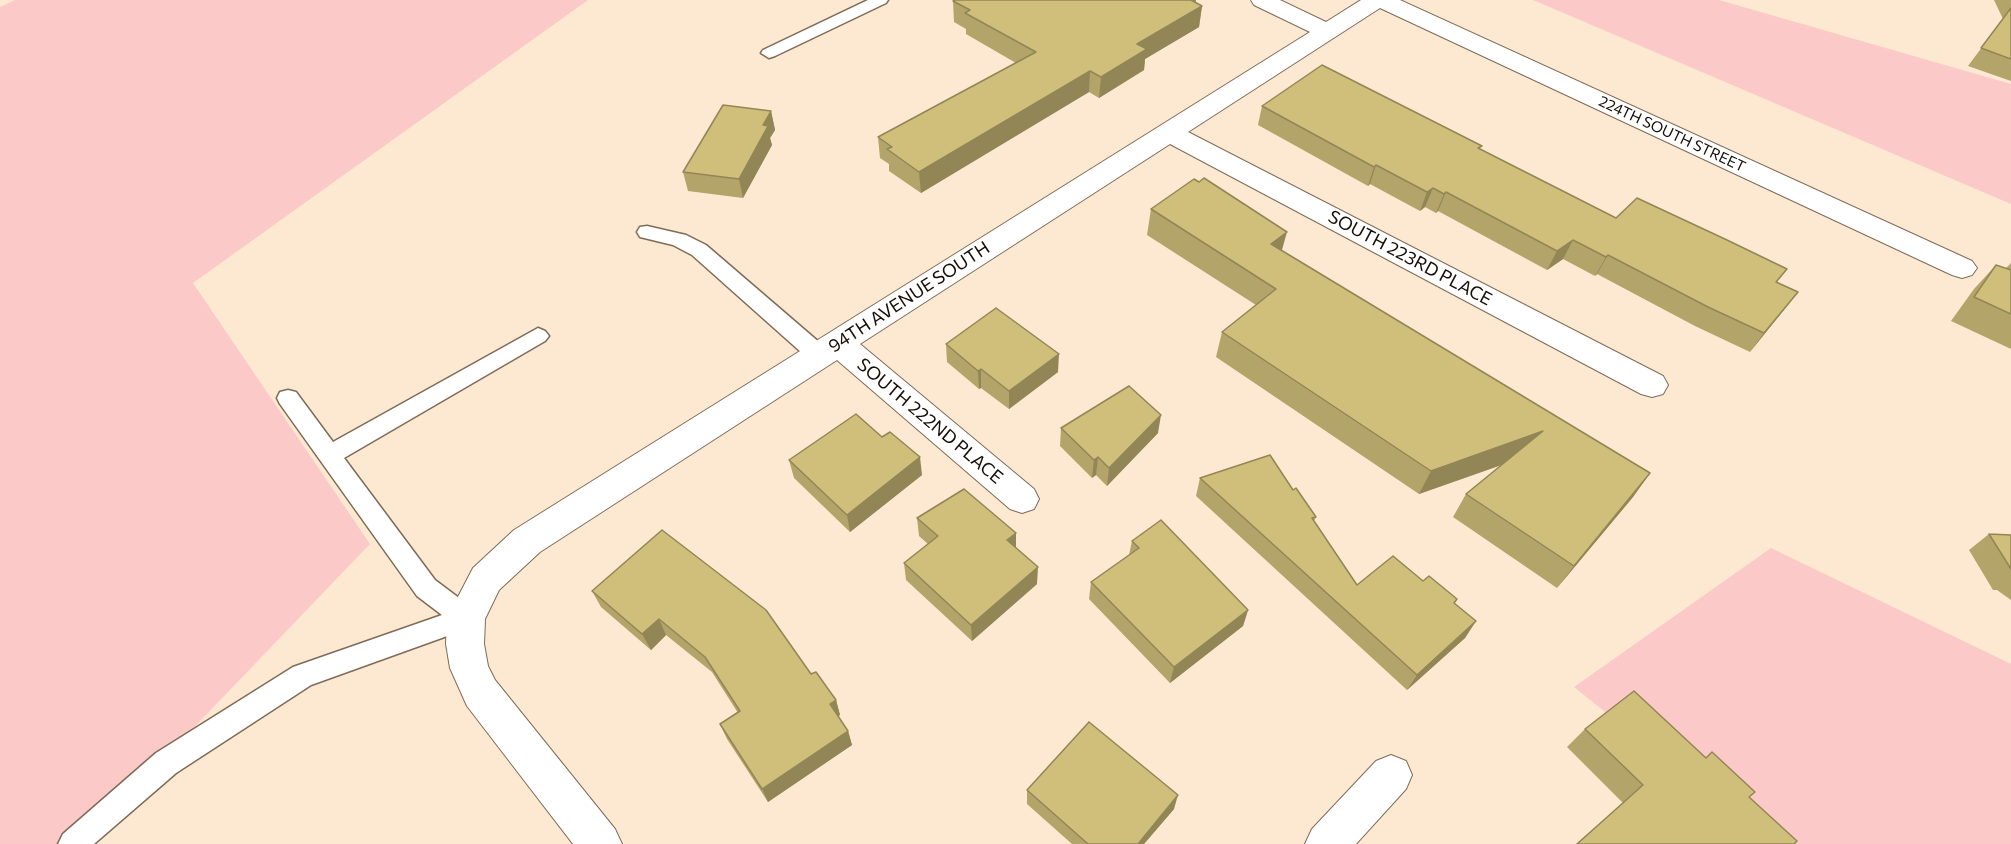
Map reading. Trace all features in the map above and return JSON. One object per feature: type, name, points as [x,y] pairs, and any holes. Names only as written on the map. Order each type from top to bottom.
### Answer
[{"type":"street","points":[[1262,0],[1329,32]]},
{"type":"street","name":"94TH AVENUE SOUTH","points":[[466,618],[486,579],[499,564],[527,541],[1167,132],[1379,0]]},
{"type":"street","name":"224TH SOUTH STREET","points":[[1379,0],[1962,267]]},
{"type":"street","name":"SOUTH 223RD PLACE","points":[[1167,132],[1652,385]]},
{"type":"street","name":"SOUTH 222ND PLACE","points":[[829,349],[1022,499]]},
{"type":"street","points":[[466,618],[465,644],[469,668],[481,693],[600,844]]},
{"type":"street","points":[[1327,844],[1391,775]]},
{"type":"lane","points":[[769,53],[880,0]]},
{"type":"lane","points":[[647,232],[679,240],[699,250],[829,349]]},
{"type":"lane","points":[[330,455],[538,336]]},
{"type":"lane","points":[[288,398],[426,588],[466,618]]},
{"type":"lane","points":[[73,844],[114,806],[166,764],[302,676],[466,618]]},
{"type":"shaded area","points":[[15,0],[588,0],[193,283],[370,544],[82,844],[0,844],[0,7]]},
{"type":"shaded area","points":[[1533,0],[1719,0],[2011,84],[2011,204]]},
{"type":"shaded area","points":[[1771,548],[2011,664],[2011,844],[1770,844],[1574,687]]},
{"type":"building","points":[[1191,0],[1202,6],[1137,44],[1147,49],[1101,77],[1090,71],[919,172],[887,149],[892,147],[878,137],[1036,52],[965,13],[970,10],[953,1]]},
{"type":"building","points":[[2011,8],[2011,59],[1981,48]]},
{"type":"building","points":[[1322,65],[1482,146],[1478,148],[1616,218],[1637,198],[1727,240],[1787,269],[1776,282],[1798,292],[1764,333],[1608,255],[1606,257],[1573,240],[1557,251],[1446,192],[1444,194],[1433,188],[1427,192],[1376,165],[1374,167],[1262,106]]},
{"type":"building","points":[[723,105],[771,111],[763,125],[768,126],[739,179],[683,172]]},
{"type":"building","points":[[1204,178],[1287,232],[1271,244],[1650,473],[1574,566],[1466,494],[1543,431],[1431,471],[1222,332],[1276,289],[1151,209],[1194,179],[1199,182]]},
{"type":"building","points":[[1996,265],[2011,270],[2011,314],[1974,297]]},
{"type":"building","points":[[996,308],[1059,354],[1009,391],[981,369],[978,371],[946,344]]},
{"type":"building","points":[[1129,386],[1161,415],[1109,468],[1098,457],[1094,460],[1061,428]]},
{"type":"building","points":[[856,414],[882,437],[890,432],[920,457],[847,515],[789,460]]},
{"type":"building","points":[[1270,455],[1293,490],[1296,488],[1316,517],[1312,518],[1357,585],[1393,556],[1423,581],[1429,576],[1457,599],[1454,603],[1476,621],[1417,675],[1200,478]]},
{"type":"building","points":[[964,489],[1016,533],[1007,540],[1038,567],[971,625],[904,563],[938,536],[917,518]]},
{"type":"building","points":[[1161,520],[1248,610],[1174,667],[1091,582],[1139,548],[1132,541]]},
{"type":"building","points":[[662,530],[766,610],[811,674],[816,672],[836,700],[830,704],[848,731],[762,789],[720,724],[740,711],[705,657],[659,619],[642,634],[592,591]]},
{"type":"building","points":[[1989,534],[2011,535],[2011,569]]},
{"type":"building","points":[[1634,691],[1706,758],[1712,752],[1755,792],[1749,797],[1797,841],[1794,844],[1577,844],[1643,785],[1585,729]]},
{"type":"building","points":[[1089,722],[1178,795],[1138,844],[1088,844],[1027,790]]}]
